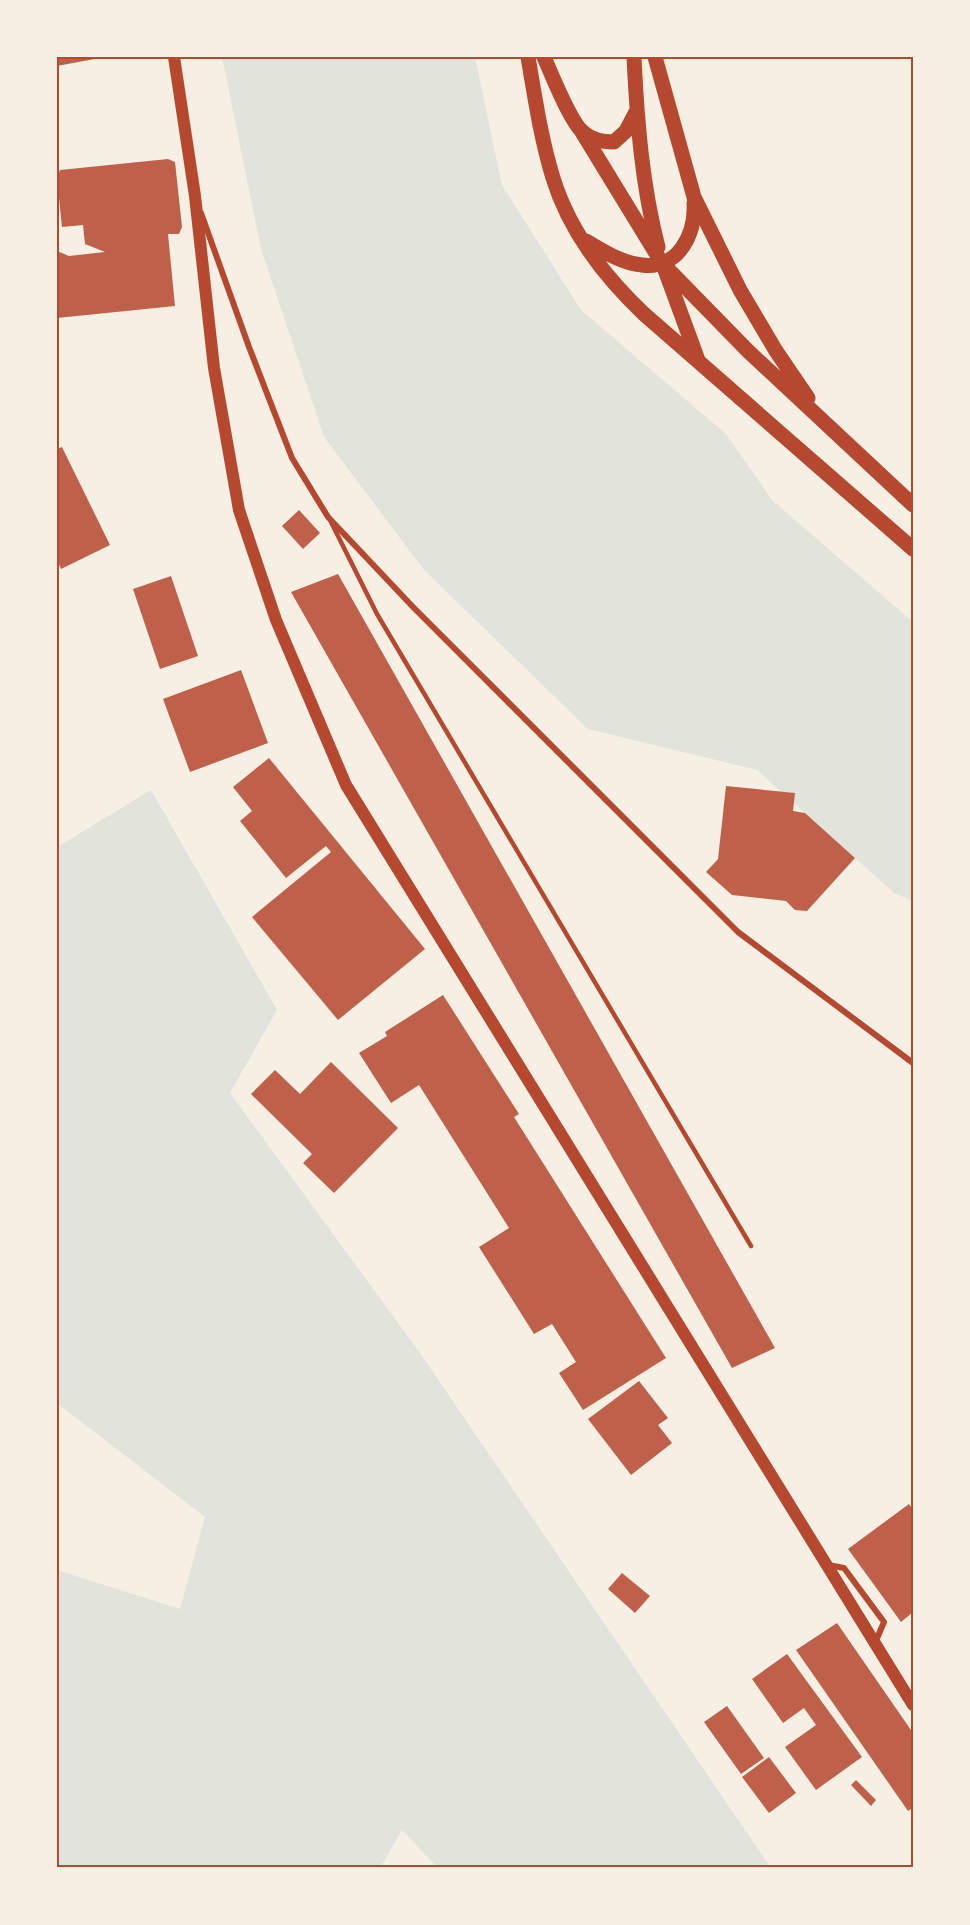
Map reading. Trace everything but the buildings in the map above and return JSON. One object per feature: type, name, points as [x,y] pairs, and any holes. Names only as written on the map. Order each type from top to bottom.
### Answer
[{"type":"main road","points":[[174,57],[195,196],[214,368],[239,510],[276,620],[346,785],[913,1705]]},
{"type":"main road","points":[[528,57],[554,180],[581,238],[624,295],[913,549]]},
{"type":"main road","points":[[544,57],[560,94],[662,263],[747,351],[913,505]]},
{"type":"main road","points":[[634,57],[636,112],[648,210],[662,263],[699,363]]},
{"type":"main road","points":[[655,57],[694,197],[740,290],[776,351],[823,421]]},
{"type":"main road","points":[[582,132],[600,142],[614,142],[626,131],[636,112]]},
{"type":"main road","points":[[581,238],[626,262],[644,266],[662,263],[677,255],[688,241],[695,219],[694,197]]},
{"type":"street","points":[[195,196],[292,458],[328,517],[413,607],[738,932],[913,1063]]},
{"type":"street","points":[[826,1565],[844,1568],[884,1622],[875,1644]]},
{"type":"lane","points":[[328,517],[376,614],[751,1246]]},
{"type":"shaded area","points":[[222,57],[475,57],[502,185],[581,310],[726,434],[772,500],[913,622],[913,901],[894,893],[757,770],[588,729],[424,570],[324,437],[261,249]]},
{"type":"shaded area","points":[[151,790],[277,1010],[230,1093],[420,1353],[771,1868],[438,1868],[402,1830],[380,1868],[57,1868],[57,1570],[180,1609],[205,1517],[58,1404],[57,1399],[57,847]]}]
